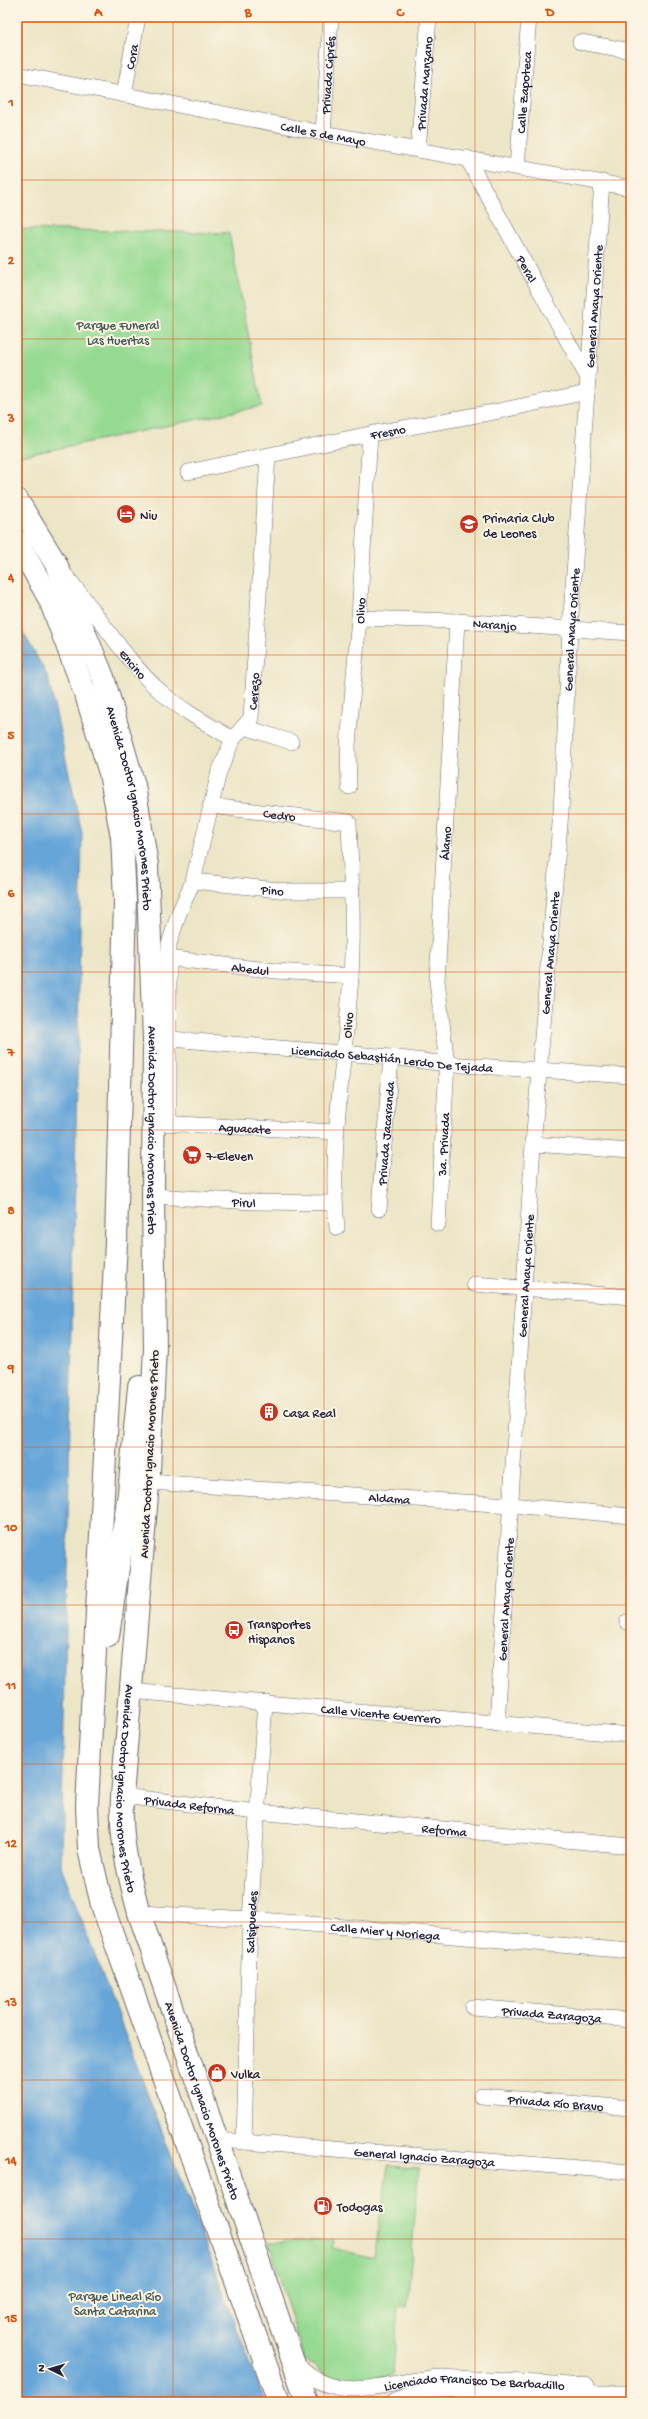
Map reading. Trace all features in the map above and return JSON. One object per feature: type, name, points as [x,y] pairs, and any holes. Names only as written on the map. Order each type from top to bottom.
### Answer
[{"type":"highway","name":"Avenida Doctor Ignacio Morones Prieto","points":[[17,500],[56,564],[103,677],[134,785],[160,957],[161,1123],[153,1196],[155,1348],[148,1482],[122,1796],[121,1818],[126,1862],[140,1913],[307,2402]]},
{"type":"highway","name":"Avenida Doctor Ignacio Morones Prieto","points":[[17,541],[50,600],[88,698],[110,773],[122,837],[125,900],[125,978],[116,1234],[87,1806],[89,1849],[102,1905],[279,2402]]},
{"type":"highway","points":[[90,1744],[105,1658],[129,1493],[154,1228]]},
{"type":"street","name":"Cora","points":[[124,95],[138,17]]},
{"type":"street","name":"Privada Ciprés","points":[[322,133],[331,17]]},
{"type":"street","name":"Privada Manzano","points":[[418,150],[429,17]]},
{"type":"street","name":"Calle Zapoteca","points":[[518,167],[529,17]]},
{"type":"street","points":[[580,42],[631,51]]},
{"type":"street","name":"Calle 5 de Mayo","points":[[17,74],[322,133],[631,188]]},
{"type":"street","name":"Peral","points":[[467,158],[588,385]]},
{"type":"street","name":"General Anaya Oriente","points":[[497,1724],[538,1069],[561,812],[570,629],[602,182]]},
{"type":"street","name":"Fresno","points":[[188,472],[370,434],[499,411],[588,385]]},
{"type":"street","name":"Olivo","points":[[349,787],[348,745],[359,618],[370,434]]},
{"type":"street","name":"Cerezo","points":[[160,957],[193,882],[219,772],[233,739],[251,718],[253,706],[268,456]]},
{"type":"street","name":"Encino","points":[[56,564],[90,604],[141,671],[162,693],[233,739]]},
{"type":"street","name":"Naranjo","points":[[359,618],[457,621],[631,633]]},
{"type":"street","name":"Álamo","points":[[447,1064],[437,981],[457,621]]},
{"type":"street","points":[[244,727],[291,742]]},
{"type":"street","name":"Cedro","points":[[210,806],[349,822]]},
{"type":"street","name":"Olivo","points":[[336,1228],[334,1203],[337,1132],[351,976],[352,891],[349,822]]},
{"type":"street","name":"Pino","points":[[193,882],[288,890],[352,891]]},
{"type":"street","name":"Abedul","points":[[160,957],[276,971],[351,976]]},
{"type":"street","name":"Licenciado Sebastián Lerdo De Tejada","points":[[161,1038],[390,1057],[447,1064],[631,1076]]},
{"type":"street","name":"Privada Jacaranda","points":[[379,1209],[390,1057]]},
{"type":"street","name":"3a. Privada","points":[[438,1224],[447,1064]]},
{"type":"street","name":"Aguacate","points":[[161,1123],[337,1132]]},
{"type":"street","points":[[533,1144],[631,1151]]},
{"type":"street","name":"Pirul","points":[[153,1196],[254,1202],[334,1203]]},
{"type":"street","points":[[474,1284],[631,1297]]},
{"type":"street","name":"Aldama","points":[[148,1482],[511,1505],[631,1516]]},
{"type":"street","name":"Calle Vicente Guerrero","points":[[130,1691],[631,1735]]},
{"type":"street","name":"Salsipuedes","points":[[244,2142],[250,1919],[265,1702]]},
{"type":"street","name":"Privada Reforma","points":[[122,1796],[257,1812]]},
{"type":"street","name":"Reforma","points":[[257,1812],[631,1846]]},
{"type":"street","name":"Calle Mier y Noriega","points":[[140,1913],[250,1919],[631,1951]]},
{"type":"street","name":"Privada Zaragoza","points":[[472,2007],[631,2020]]},
{"type":"street","name":"Privada Río Bravo","points":[[481,2096],[631,2108]]},
{"type":"street","name":"General Ignacio Zaragoza","points":[[218,2140],[378,2154],[631,2172]]},
{"type":"street","name":"Licenciado Francisco De Barbadillo","points":[[292,2358],[302,2370],[316,2380],[342,2390],[373,2387],[420,2378],[442,2377],[587,2395]]},
{"type":"street","name":"Licenciado Francisco De Barbadillo","points":[[393,2402],[420,2392],[440,2389],[587,2395],[631,2393]]},
{"type":"green space","name":"Parque Funeral Las Huertas","points":[[17,229],[229,233],[262,406],[17,457]]},
{"type":"green space","points":[[388,2166],[419,2168],[407,2307],[398,2306],[393,2374],[384,2379],[351,2382],[335,2381],[304,2359],[269,2242],[333,2240],[332,2248],[374,2258]]},
{"type":"water","name":"Parque Lineal Río Santa Catarina","points":[[17,621],[48,677],[82,833],[61,1866],[265,2402],[17,2402]]},
{"type":"place","name":"Niu","points":[[126,514]]},
{"type":"place","name":"Primaria Club de Leones","points":[[469,524]]},
{"type":"place","name":"7-Eleven","points":[[192,1155]]},
{"type":"place","name":"Casa Real","points":[[269,1412]]},
{"type":"place","name":"Transportes Hispanos","points":[[234,1630]]},
{"type":"place","name":"Vulka","points":[[217,2073]]},
{"type":"place","name":"Todogas","points":[[323,2206]]}]
